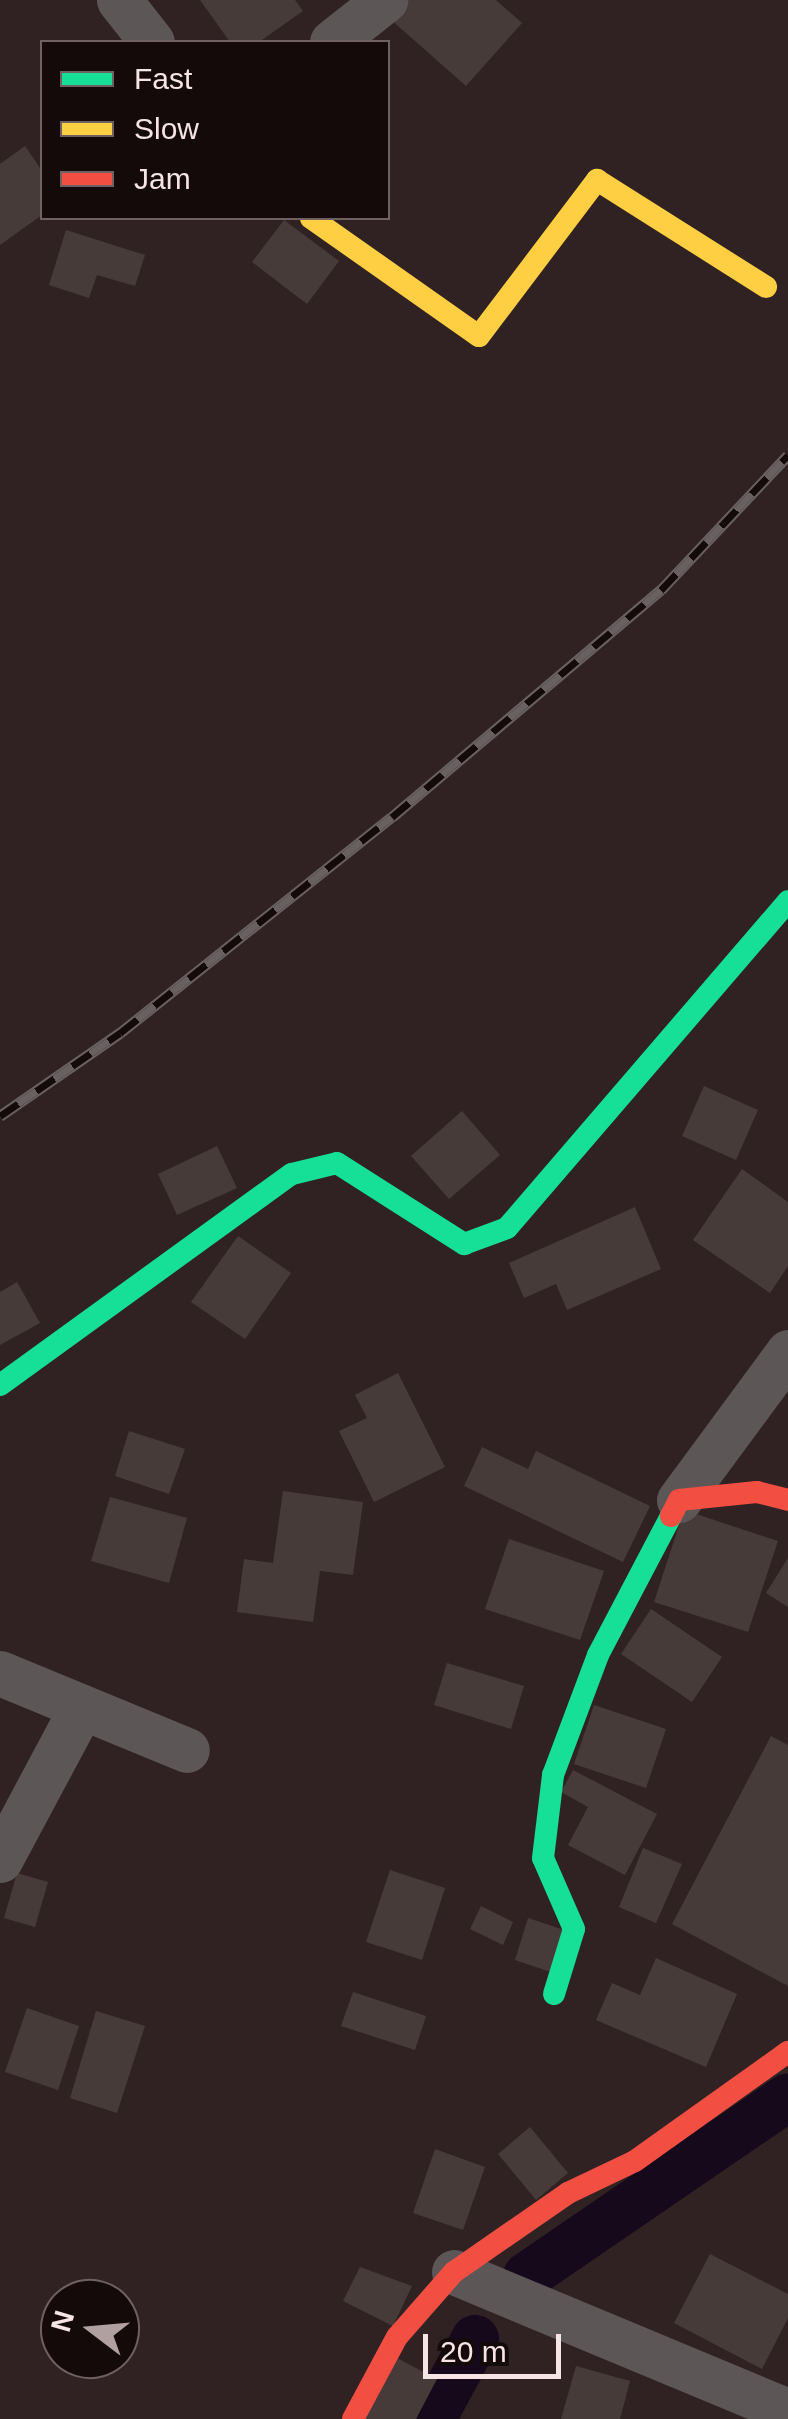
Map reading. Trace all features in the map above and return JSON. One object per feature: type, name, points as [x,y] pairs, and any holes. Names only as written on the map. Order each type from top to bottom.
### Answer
[{"type":"street","points":[[119,0],[150,40]]},
{"type":"street","points":[[335,40],[385,0]]},
{"type":"street","points":[[314,220],[479,336],[597,180],[766,287]]},
{"type":"street","points":[[0,1385],[292,1174],[337,1164],[464,1244],[507,1228],[788,901]]},
{"type":"street","points":[[554,1994],[574,1929],[543,1858],[553,1775],[598,1655],[679,1500],[788,1352]]},
{"type":"street","points":[[679,1500],[757,1492],[788,1500]]},
{"type":"street","points":[[0,1673],[80,1710],[187,1750]]},
{"type":"street","points":[[0,1860],[80,1710]]},
{"type":"street","points":[[352,2419],[396,2337],[454,2272],[568,2193],[635,2162],[788,2052]]},
{"type":"street","points":[[454,2272],[788,2410]]},
{"type":"building","points":[[200,0],[295,0],[303,11],[262,40],[229,40]]},
{"type":"building","points":[[405,0],[496,0],[522,23],[466,86],[389,18]]},
{"type":"building","points":[[25,146],[40,168],[40,216],[0,245],[0,164]]},
{"type":"building","points":[[284,220],[339,261],[307,304],[252,262]]},
{"type":"building","points":[[66,230],[145,255],[135,286],[97,275],[89,298],[49,285]]},
{"type":"building","points":[[704,1086],[758,1110],[736,1160],[682,1136]]},
{"type":"building","points":[[462,1111],[500,1155],[449,1199],[411,1156]]},
{"type":"building","points":[[217,1146],[237,1188],[177,1215],[158,1174]]},
{"type":"building","points":[[742,1169],[788,1202],[788,1266],[770,1293],[693,1240]]},
{"type":"building","points":[[635,1207],[661,1269],[567,1310],[556,1284],[524,1298],[509,1263]]},
{"type":"building","points":[[238,1236],[291,1273],[245,1339],[191,1302]]},
{"type":"building","points":[[17,1282],[40,1323],[0,1345],[0,1292]]},
{"type":"building","points":[[398,1373],[445,1467],[374,1502],[339,1431],[367,1418],[355,1395]]},
{"type":"building","points":[[129,1431],[185,1449],[169,1494],[115,1476]]},
{"type":"building","points":[[482,1447],[528,1469],[536,1451],[650,1506],[623,1562],[464,1486]]},
{"type":"building","points":[[283,1491],[363,1502],[353,1575],[320,1571],[313,1622],[237,1612],[244,1559],[273,1563]]},
{"type":"building","points":[[110,1497],[187,1518],[169,1583],[91,1561]]},
{"type":"building","points":[[684,1510],[778,1541],[748,1632],[654,1602]]},
{"type":"building","points":[[509,1539],[604,1571],[580,1640],[485,1609]]},
{"type":"building","points":[[788,1558],[788,1607],[766,1593]]},
{"type":"building","points":[[651,1609],[722,1657],[692,1702],[621,1654]]},
{"type":"building","points":[[447,1663],[524,1686],[511,1729],[434,1705]]},
{"type":"building","points":[[594,1705],[666,1729],[646,1788],[574,1764]]},
{"type":"building","points":[[771,1736],[788,1745],[788,1986],[672,1924]]},
{"type":"building","points":[[573,1770],[657,1814],[625,1875],[568,1845],[588,1807],[561,1792]]},
{"type":"building","points":[[643,1848],[682,1864],[656,1923],[619,1907]]},
{"type":"building","points":[[390,1870],[445,1888],[422,1960],[366,1942]]},
{"type":"building","points":[[17,1873],[48,1882],[35,1927],[4,1918]]},
{"type":"building","points":[[481,1906],[513,1922],[503,1945],[470,1929]]},
{"type":"building","points":[[528,1918],[564,1930],[551,1972],[515,1960]]},
{"type":"building","points":[[656,1958],[737,1994],[706,2067],[596,2020],[612,1983],[640,1995]]},
{"type":"building","points":[[353,1992],[426,2016],[415,2050],[341,2026]]},
{"type":"building","points":[[27,2008],[79,2026],[58,2090],[5,2072]]},
{"type":"building","points":[[96,2011],[145,2026],[117,2113],[70,2098]]},
{"type":"building","points":[[530,2127],[568,2173],[536,2200],[498,2154]]},
{"type":"building","points":[[435,2149],[485,2167],[463,2230],[413,2213]]},
{"type":"building","points":[[710,2254],[788,2294],[788,2318],[762,2369],[674,2323]]},
{"type":"building","points":[[360,2267],[412,2286],[393,2326],[343,2301]]},
{"type":"building","points":[[395,2357],[437,2379],[416,2419],[363,2419]]},
{"type":"building","points":[[576,2366],[630,2381],[620,2419],[561,2419]]},
{"type":"waterway","points":[[527,2276],[788,2097]]},
{"type":"waterway","points":[[432,2419],[475,2339]]},
{"type":"railway","points":[[0,1116],[120,1033],[392,817],[661,590],[788,455]]},
{"type":"traffic: fast","points":[[0,1385],[292,1174],[337,1163],[464,1244],[507,1228],[788,901]]},
{"type":"traffic: fast","points":[[554,1994],[574,1929],[543,1858],[553,1775],[598,1655],[671,1516]]},
{"type":"traffic: slow","points":[[314,220],[479,336],[597,180],[766,287]]},
{"type":"traffic: jam","points":[[671,1516],[679,1500],[757,1492],[788,1500]]},
{"type":"traffic: jam","points":[[353,2419],[397,2337],[454,2272],[568,2193],[635,2161],[788,2052]]}]
